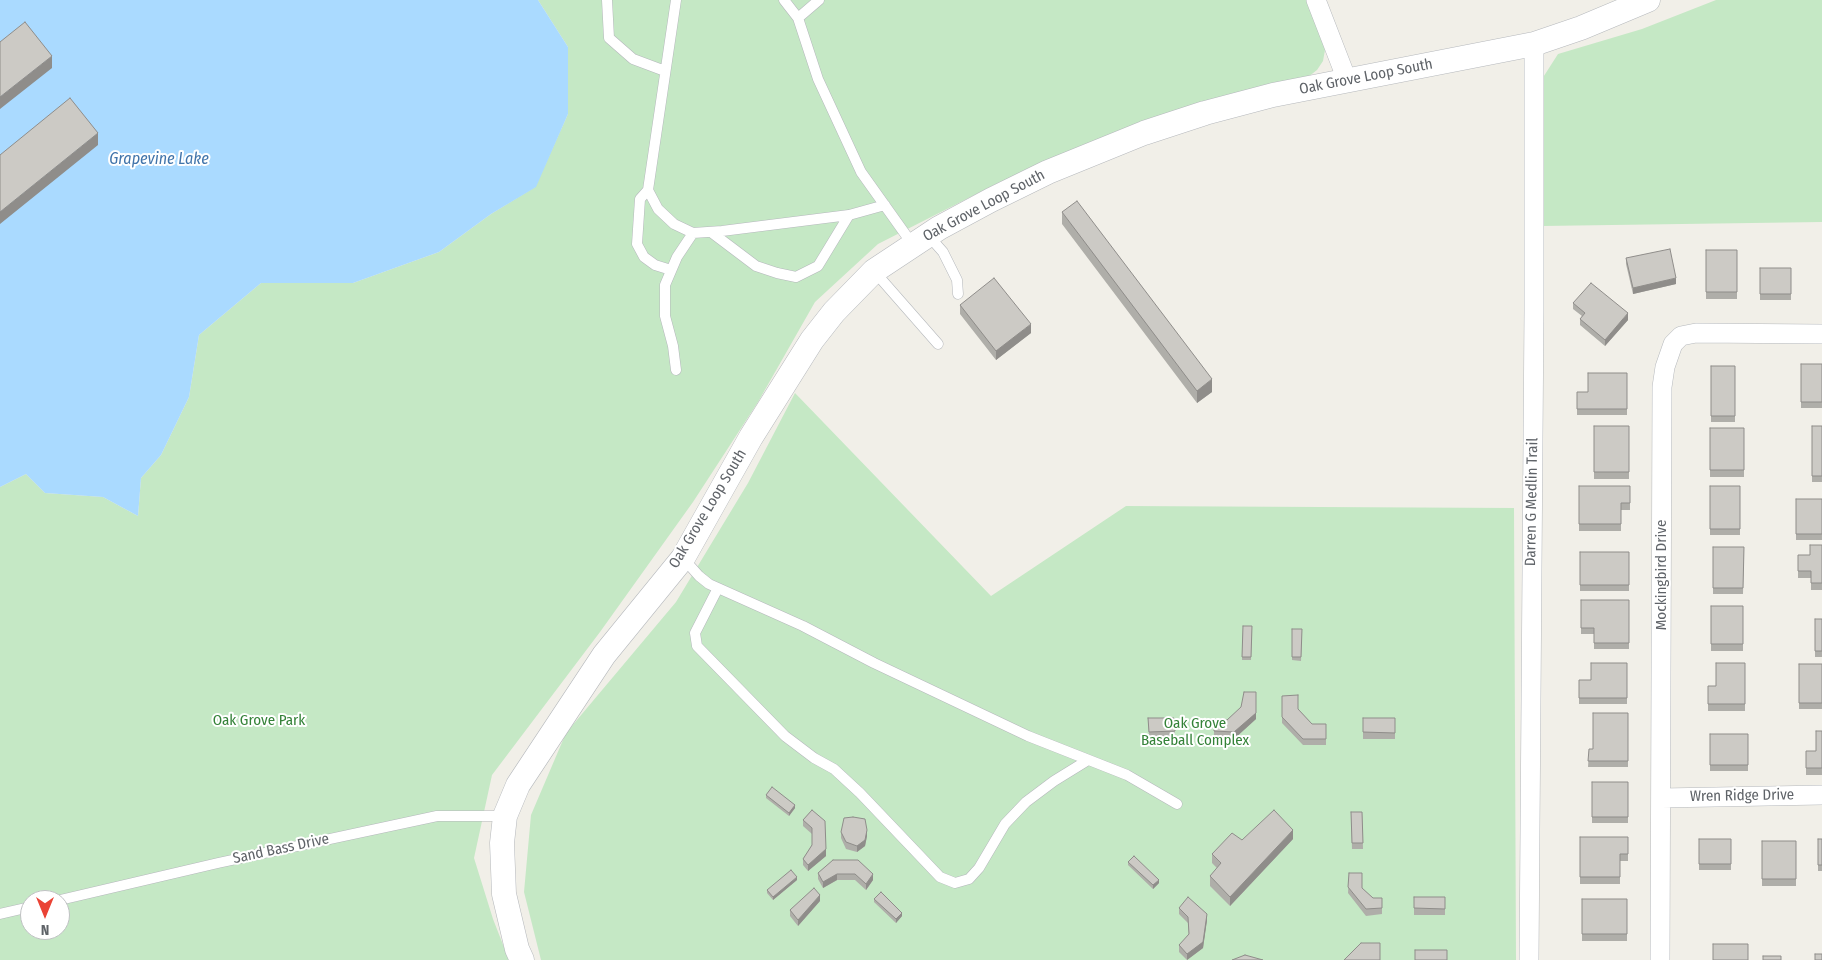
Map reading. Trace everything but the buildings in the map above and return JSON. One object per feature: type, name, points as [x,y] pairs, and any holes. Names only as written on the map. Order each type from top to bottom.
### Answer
[{"type":"street","points":[[1316,0],[1347,80]]},
{"type":"street","name":"Oak Grove Loop South","points":[[522,960],[517,949],[504,894],[502,843],[505,816],[522,778],[604,655],[683,558],[751,437],[812,340],[834,312],[874,271],[921,240],[1048,172],[1144,133],[1205,113],[1273,95],[1534,44],[1580,28],[1648,0]]},
{"type":"street","name":"Darren G Medlin Trail","points":[[1528,960],[1534,310],[1534,44]]},
{"type":"street","name":"Mockingbird Drive","points":[[1660,960],[1662,387],[1666,367],[1673,344],[1681,336],[1696,333],[1822,334]]},
{"type":"street","name":"Wren Ridge Drive","points":[[1662,798],[1822,795]]},
{"type":"lane","points":[[612,0],[609,38],[633,60],[666,71]]},
{"type":"lane","points":[[672,270],[655,265],[644,257],[636,244],[640,199],[648,190],[676,0]]},
{"type":"lane","points":[[784,0],[798,18],[818,79],[861,172],[885,205],[921,240],[944,252],[957,280],[958,294]]},
{"type":"lane","points":[[798,18],[819,0]]},
{"type":"lane","points":[[648,190],[658,209],[674,224],[693,233],[849,216],[885,205]]},
{"type":"lane","points":[[711,232],[756,266],[796,277],[818,266],[849,216]]},
{"type":"lane","points":[[676,370],[673,346],[665,316],[666,284],[677,257],[693,233]]},
{"type":"lane","points":[[874,271],[938,344]]},
{"type":"lane","points":[[683,558],[709,584],[803,626],[874,663],[1028,736],[1127,775],[1177,804]]},
{"type":"lane","points":[[718,588],[695,633],[697,646],[785,736],[814,758],[834,769],[860,793],[940,877],[955,883],[968,879],[979,868],[1005,824],[1026,802],[1054,781],[1088,760]]},
{"type":"lane","name":"Sand Bass Drive","points":[[70,898],[218,862],[437,816],[505,816]]},
{"type":"lane","points":[[0,914],[20,909]]},
{"type":"green space","name":"Oak Grove Park","points":[[538,0],[1308,0],[1322,35],[1325,50],[1323,61],[1317,70],[1308,77],[1191,108],[1000,182],[878,244],[815,302],[758,402],[693,502],[600,632],[492,775],[474,858],[493,919],[509,960],[0,960],[0,487],[26,474],[45,493],[103,497],[138,516],[141,478],[161,455],[189,397],[199,335],[261,283],[353,283],[439,252],[491,214],[535,187],[568,114],[568,47]]},
{"type":"green space","points":[[1716,0],[1822,0],[1822,222],[1542,226],[1542,79],[1558,54],[1642,29]]},
{"type":"green space","name":"Oak Grove Baseball Complex","points":[[795,393],[991,596],[1126,506],[1514,508],[1516,960],[541,960],[524,892],[531,815],[566,733],[676,602],[748,483]]},
{"type":"water","name":"Grapevine Lake","points":[[0,0],[538,0],[568,47],[568,114],[536,187],[491,214],[439,252],[353,283],[261,283],[199,335],[189,397],[161,455],[141,478],[138,516],[103,497],[45,493],[26,474],[0,487]]}]
